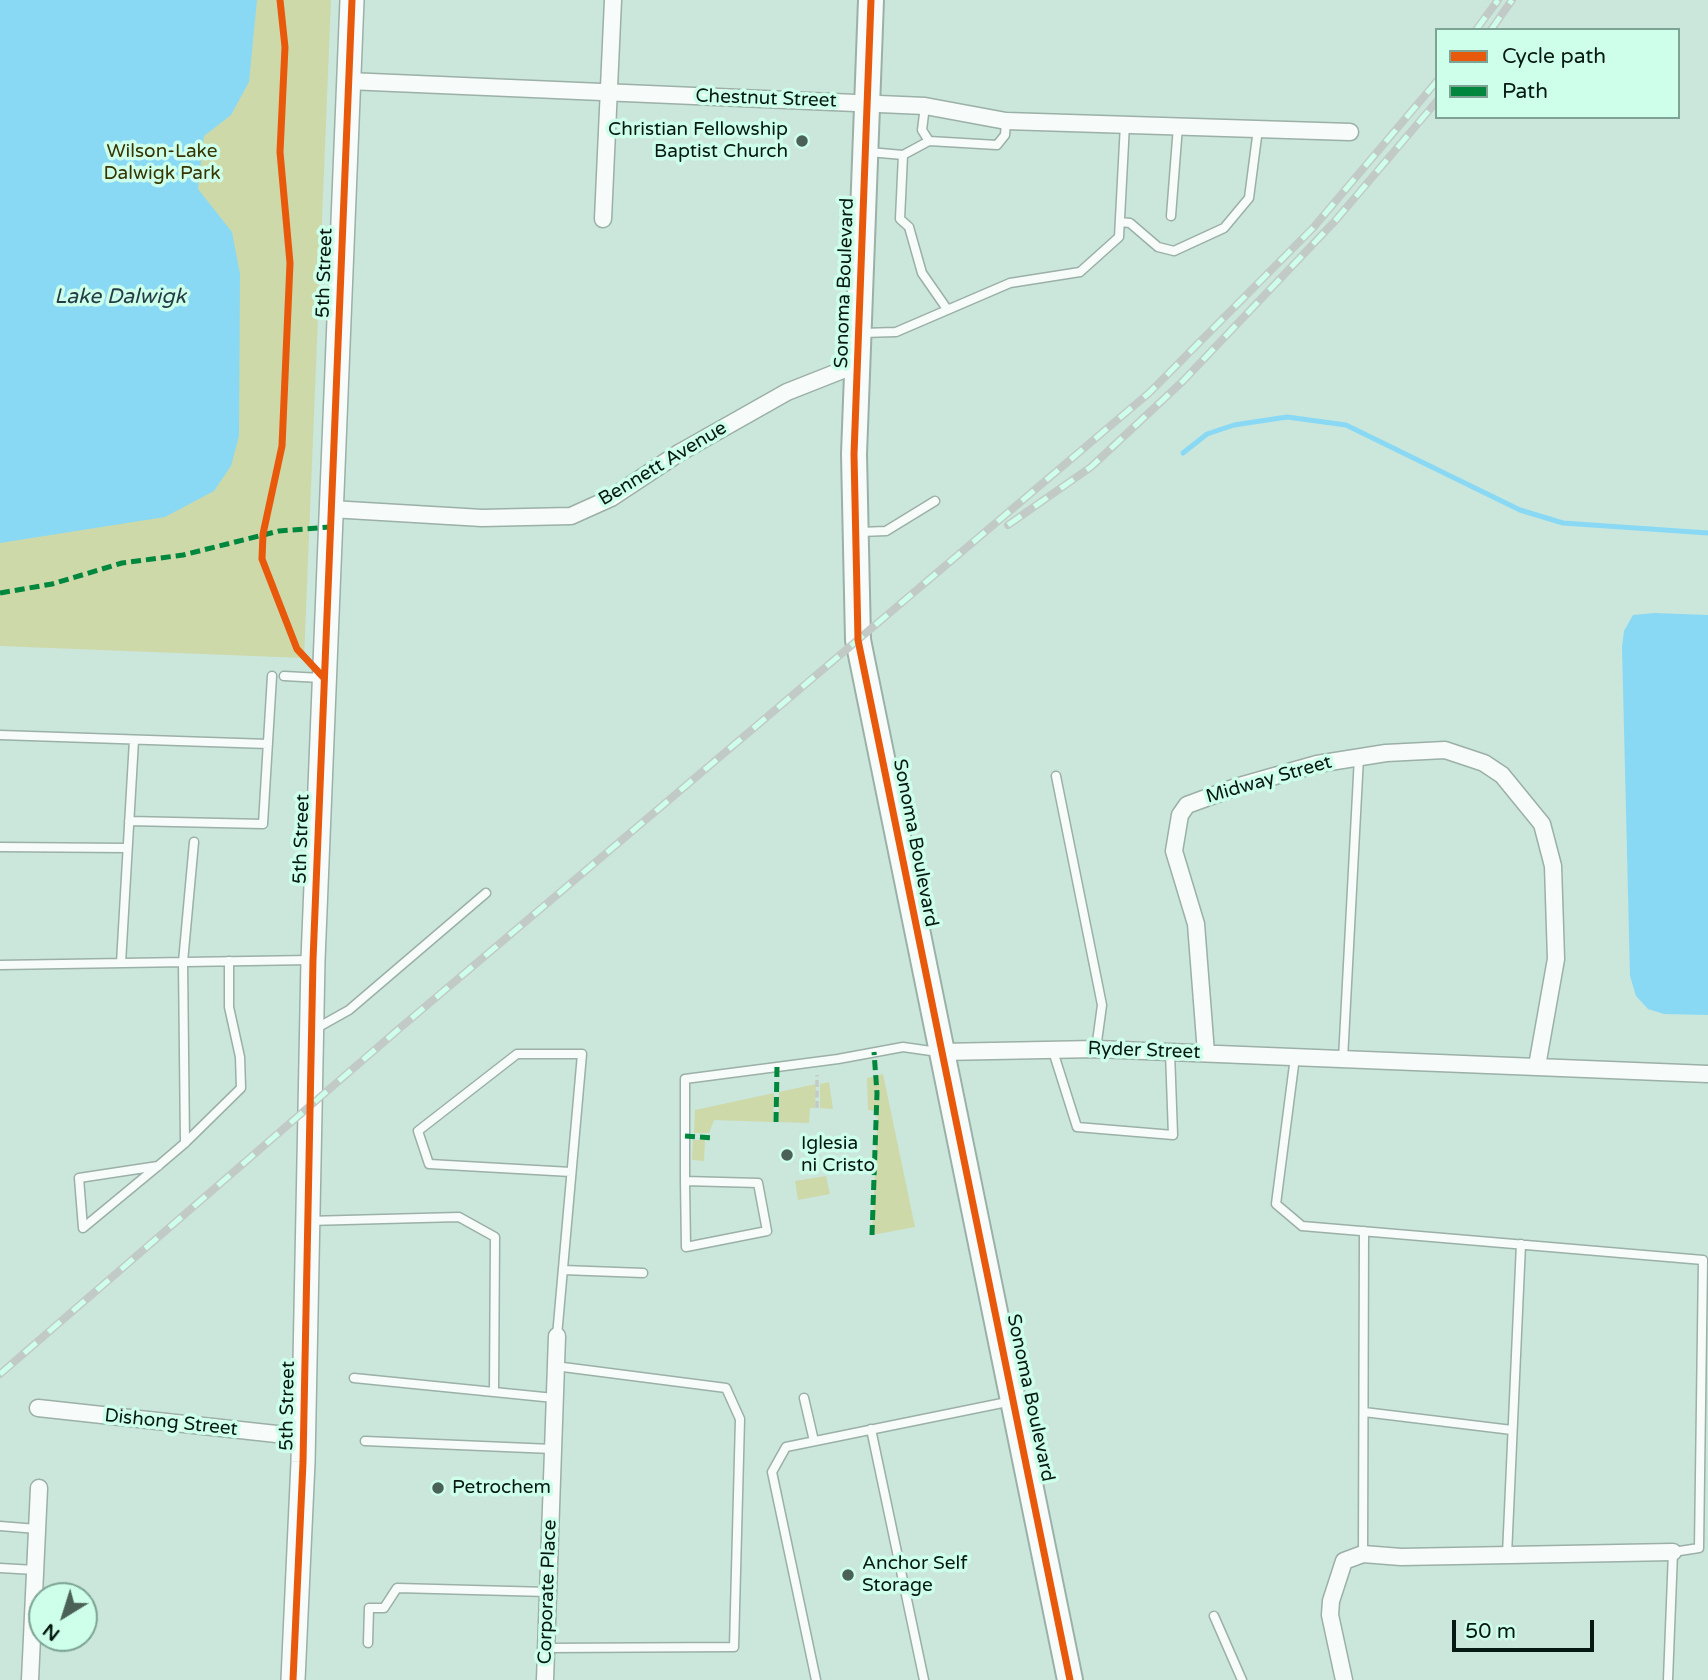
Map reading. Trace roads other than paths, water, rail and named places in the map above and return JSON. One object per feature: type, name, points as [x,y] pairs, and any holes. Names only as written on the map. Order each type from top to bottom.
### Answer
[{"type":"main road","name":"Sonoma Boulevard","points":[[871,0],[853,533],[858,640],[1070,1680]]},
{"type":"street","name":"5th Street","points":[[293,1680],[304,1437],[313,960],[352,0]]},
{"type":"street","points":[[603,219],[612,0]]},
{"type":"street","name":"Chestnut Street","points":[[348,81],[925,106],[1006,121],[1350,132]]},
{"type":"street","name":"Bennett Avenue","points":[[331,509],[482,518],[571,516],[611,498],[678,453],[787,392],[858,364]]},
{"type":"street","name":"Midway Street","points":[[1206,1053],[1196,924],[1174,851],[1180,815],[1187,805],[1236,787],[1317,764],[1359,757],[1445,750],[1484,763],[1502,775],[1542,824],[1553,866],[1556,959],[1537,1066]]},
{"type":"street","name":"Ryder Street","points":[[941,1052],[1096,1049],[1708,1074]]},
{"type":"street","name":"Corporate Place","points":[[545,1680],[557,1336]]},
{"type":"street","name":"Dishong Street","points":[[38,1408],[304,1437]]},
{"type":"street","points":[[30,1680],[40,1488]]},
{"type":"street","points":[[1344,1680],[1330,1615],[1331,1601],[1343,1561],[1363,1554],[1401,1557],[1673,1552]]},
{"type":"lane","points":[[925,106],[922,130],[929,141]]},
{"type":"lane","points":[[866,152],[903,155],[929,141],[997,145],[1005,135],[1006,121]]},
{"type":"lane","points":[[859,334],[896,331],[1010,284],[1080,272],[1119,237],[1125,124]]},
{"type":"lane","points":[[1171,216],[1178,126]]},
{"type":"lane","points":[[1120,222],[1130,223],[1158,247],[1174,251],[1224,228],[1239,215],[1249,198],[1258,129]]},
{"type":"lane","points":[[903,155],[900,219],[909,227],[922,273],[947,309]]},
{"type":"lane","points":[[853,533],[886,531],[935,501]]},
{"type":"lane","points":[[129,821],[263,824],[272,676]]},
{"type":"lane","points":[[284,676],[324,678]]},
{"type":"lane","points":[[0,735],[268,744]]},
{"type":"lane","points":[[121,963],[134,740]]},
{"type":"lane","points":[[1343,1059],[1359,757]]},
{"type":"lane","points":[[1056,776],[1102,1005],[1096,1049]]},
{"type":"lane","points":[[185,1143],[183,962],[194,842]]},
{"type":"lane","points":[[0,847],[127,848]]},
{"type":"lane","points":[[312,1031],[349,1010],[486,892]]},
{"type":"lane","points":[[0,965],[313,960]]},
{"type":"lane","points":[[158,1166],[79,1178],[83,1228],[158,1166],[185,1143],[241,1088],[240,1057],[229,1007],[229,961]]},
{"type":"lane","name":"Ryder Street","points":[[685,1181],[758,1183],[767,1231],[686,1247],[685,1181],[685,1079],[817,1062],[903,1047],[941,1052]]},
{"type":"lane","points":[[1052,1048],[1077,1127],[1172,1135],[1170,1052]]},
{"type":"lane","points":[[557,1336],[582,1054],[517,1054],[418,1131],[429,1164],[571,1172]]},
{"type":"lane","points":[[1295,1057],[1276,1204],[1302,1226],[1703,1260],[1699,1548],[1673,1552],[1668,1680]]},
{"type":"lane","points":[[307,1222],[459,1217],[495,1237],[494,1392]]},
{"type":"lane","points":[[1363,1554],[1364,1231]]},
{"type":"lane","points":[[1507,1555],[1521,1244]]},
{"type":"lane","points":[[563,1270],[643,1273]]},
{"type":"lane","points":[[546,1648],[734,1647],[740,1419],[726,1388],[555,1366]]},
{"type":"lane","points":[[354,1378],[554,1398]]},
{"type":"lane","points":[[804,1398],[814,1441]]},
{"type":"lane","points":[[816,1680],[772,1472],[786,1447],[1014,1400]]},
{"type":"lane","points":[[1364,1412],[1513,1430]]},
{"type":"lane","points":[[870,1429],[924,1680]]},
{"type":"lane","points":[[365,1441],[552,1449]]},
{"type":"lane","points":[[0,1526],[37,1529]]},
{"type":"lane","points":[[0,1567],[35,1570]]},
{"type":"lane","points":[[368,1643],[369,1608],[384,1608],[397,1588],[548,1592]]},
{"type":"lane","points":[[1214,1616],[1242,1680]]},
{"type":"water","name":"Lake Dalwigk","points":[[0,0],[257,0],[249,82],[231,115],[204,136],[198,189],[232,232],[240,274],[239,436],[231,466],[214,491],[165,517],[0,543]]},
{"type":"water","points":[[1633,615],[1708,615],[1708,1015],[1664,1014],[1648,1009],[1636,996],[1630,976],[1622,647],[1624,631]]},
{"type":"waterway","points":[[1183,453],[1207,434],[1234,425],[1287,417],[1346,425],[1520,510],[1563,523],[1708,533]]},
{"type":"railway","points":[[1477,28],[1498,0]]},
{"type":"railway","points":[[1492,28],[1512,0]]},
{"type":"railway","points":[[0,1374],[400,1028],[1149,393],[1313,228],[1435,83]]},
{"type":"railway","points":[[1008,525],[1091,467],[1183,381],[1335,221],[1435,103]]},
{"type":"place","name":"Christian Fellowship Baptist Church","points":[[802,141]]},
{"type":"place","name":"Iglesia ni Cristo","points":[[787,1155]]},
{"type":"place","name":"Petrochem","points":[[438,1488]]},
{"type":"place","name":"Anchor Self Storage","points":[[848,1575]]},
{"type":"park label","name":"Wilson-Lake Dalwigk Park","points":[[162,163]]}]
